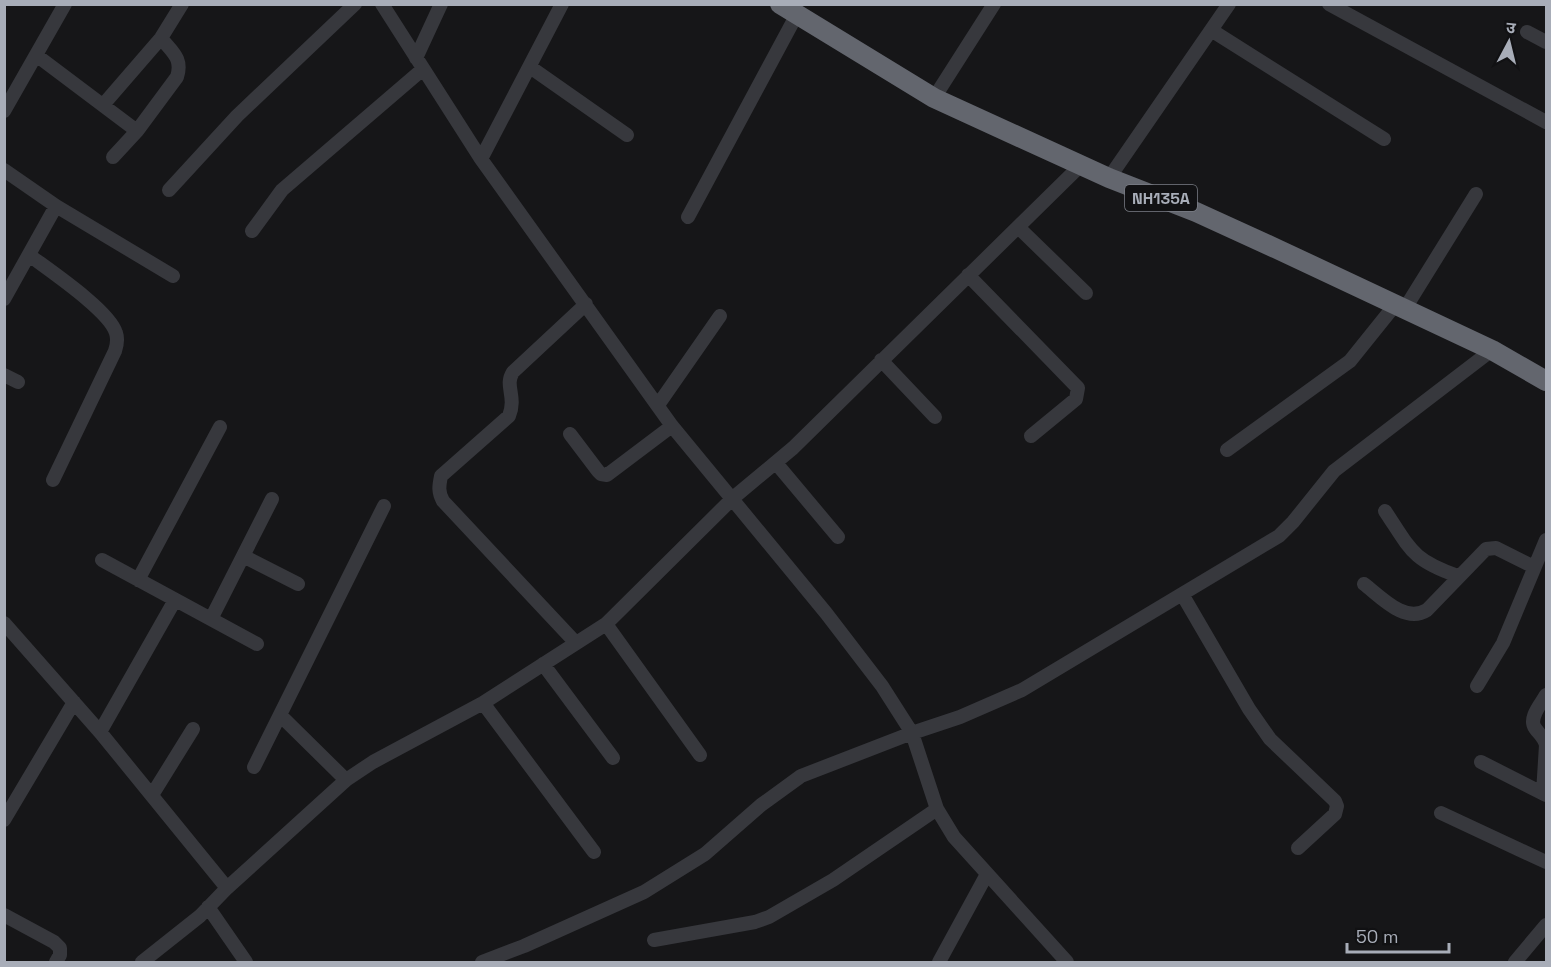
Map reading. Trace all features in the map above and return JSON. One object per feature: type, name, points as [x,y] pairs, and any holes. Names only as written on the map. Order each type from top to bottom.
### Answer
[{"type":"highway","name":"NH135A","points":[[788,10],[934,98],[1109,178],[1196,212],[1492,350],[1546,381]]},
{"type":"street","points":[[4,111],[65,4]]},
{"type":"street","points":[[103,105],[161,38],[182,4]]},
{"type":"street","points":[[169,190],[237,116],[355,4]]},
{"type":"street","points":[[382,4],[481,159],[672,426],[826,613],[882,686],[912,733],[937,809],[954,837],[1067,963]]},
{"type":"street","points":[[252,231],[282,190],[420,63],[441,4]]},
{"type":"street","points":[[481,159],[562,4]]},
{"type":"street","points":[[934,98],[994,4]]},
{"type":"street","points":[[1109,178],[1229,4]]},
{"type":"street","points":[[1329,4],[1546,122]]},
{"type":"street","points":[[688,217],[788,10]]},
{"type":"street","points":[[1211,30],[1384,139]]},
{"type":"street","points":[[1527,32],[1546,42]]},
{"type":"street","points":[[113,157],[137,131],[177,77],[179,60],[161,38]]},
{"type":"street","points":[[36,55],[137,131]]},
{"type":"street","points":[[530,67],[627,135]]},
{"type":"street","points":[[142,963],[208,907],[346,780],[373,762],[483,703],[606,624],[733,498],[793,448],[1081,165]]},
{"type":"street","points":[[4,170],[56,206],[173,276]]},
{"type":"street","points":[[1227,450],[1350,361],[1400,308],[1476,194]]},
{"type":"street","points":[[4,299],[56,206]]},
{"type":"street","points":[[1018,227],[1086,293]]},
{"type":"street","points":[[29,255],[102,312],[116,332],[117,341],[116,351],[53,480]]},
{"type":"street","points":[[968,275],[1078,388],[1076,399],[1031,436]]},
{"type":"street","points":[[576,643],[443,501],[439,493],[439,486],[441,476],[509,416],[513,405],[509,384],[513,372],[586,304]]},
{"type":"street","points":[[658,405],[720,316]]},
{"type":"street","points":[[482,963],[644,892],[705,854],[761,804],[801,776],[960,717],[1022,690],[1187,603],[1279,536],[1334,471],[1492,350]]},
{"type":"street","points":[[881,360],[935,417]]},
{"type":"street","points":[[4,375],[18,382]]},
{"type":"street","points":[[570,434],[598,471],[607,475],[672,426]]},
{"type":"street","points":[[138,580],[220,427]]},
{"type":"street","points":[[776,463],[838,537]]},
{"type":"street","points":[[211,619],[272,499]]},
{"type":"street","points":[[254,767],[384,506]]},
{"type":"street","points":[[1385,512],[1413,554],[1433,567],[1458,576]]},
{"type":"street","points":[[1477,686],[1503,643],[1546,540]]},
{"type":"street","points":[[1364,584],[1401,611],[1414,615],[1427,610],[1486,549],[1491,548],[1534,567]]},
{"type":"street","points":[[243,556],[298,584]]},
{"type":"street","points":[[102,560],[257,644]]},
{"type":"street","points":[[100,732],[176,600]]},
{"type":"street","points":[[1187,603],[1249,709],[1270,740],[1335,801],[1337,806],[1335,814],[1298,848]]},
{"type":"street","points":[[4,623],[100,732],[227,888]]},
{"type":"street","points":[[606,624],[700,755]]},
{"type":"street","points":[[543,664],[613,758]]},
{"type":"street","points":[[1481,762],[1545,794],[1546,745],[1532,719],[1546,695]]},
{"type":"street","points":[[4,820],[74,702]]},
{"type":"street","points":[[483,703],[594,852]]},
{"type":"street","points":[[280,715],[346,780]]},
{"type":"street","points":[[152,795],[193,729]]},
{"type":"street","points":[[654,940],[755,922],[769,917],[833,880],[937,809]]},
{"type":"street","points":[[1441,813],[1546,862]]},
{"type":"street","points":[[939,963],[987,874]]},
{"type":"street","points":[[208,907],[246,963]]},
{"type":"street","points":[[4,915],[54,942],[60,948],[60,955],[56,963]]},
{"type":"street","points":[[1515,963],[1546,925]]}]
